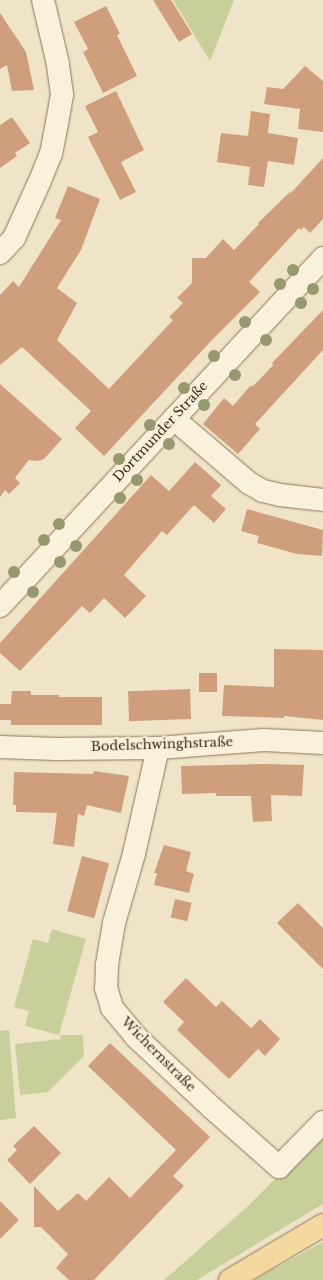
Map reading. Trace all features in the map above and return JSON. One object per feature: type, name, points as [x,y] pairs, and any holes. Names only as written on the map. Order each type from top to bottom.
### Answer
[{"type":"main road","points":[[230,1280],[323,1225]]},
{"type":"street","points":[[0,253],[14,238],[51,154],[62,94],[58,64],[43,0]]},
{"type":"street","name":"Dortmunder Straße","points":[[2,599],[174,419],[323,258]]},
{"type":"street","points":[[174,419],[263,491],[280,495],[323,500]]},
{"type":"street","name":"Bodelschwinghstraße","points":[[0,747],[56,749],[158,748],[264,740],[323,744]]},
{"type":"street","name":"Wichernstraße","points":[[158,748],[134,854],[114,923],[107,965],[106,988],[110,1003],[118,1017],[136,1037],[211,1107],[279,1167],[323,1122]]},
{"type":"green space","points":[[173,0],[234,0],[210,61]]},
{"type":"green space","points":[[52,929],[86,939],[59,1035],[25,1026],[29,1011],[14,1007],[33,939],[48,943]]},
{"type":"green space","points":[[9,1030],[16,1118],[0,1120],[0,1031]]},
{"type":"green space","points":[[60,1035],[83,1035],[84,1056],[48,1092],[20,1095],[15,1044],[61,1039]]},
{"type":"green space","points":[[323,1132],[323,1204],[197,1280],[164,1280],[247,1207]]},
{"type":"green space","points":[[323,1242],[323,1280],[255,1280],[264,1274]]},
{"type":"building","points":[[153,0],[171,0],[192,34],[179,42]]},
{"type":"building","points":[[106,6],[120,34],[117,35],[137,76],[103,93],[83,52],[88,49],[74,22]]},
{"type":"building","points":[[0,13],[26,52],[34,90],[12,91],[7,65],[0,69]]},
{"type":"building","points":[[305,66],[323,81],[323,132],[298,129],[300,109],[264,104],[267,87],[283,89]]},
{"type":"building","points":[[116,91],[144,150],[121,162],[136,192],[120,200],[88,137],[98,132],[85,106]]},
{"type":"building","points":[[251,111],[270,114],[268,133],[298,138],[294,165],[268,161],[264,187],[248,185],[250,167],[217,162],[221,133],[248,136]]},
{"type":"building","points":[[12,117],[30,143],[15,153],[17,156],[0,168],[0,125]]},
{"type":"building","points":[[323,158],[323,219],[310,233],[304,227],[301,230],[299,228],[249,282],[260,292],[211,341],[104,456],[75,428],[91,411],[22,347],[0,365],[0,295],[13,281],[19,287],[61,220],[55,218],[68,186],[100,199],[81,250],[57,288],[77,303],[57,340],[109,389],[173,320],[169,317],[183,303],[177,298],[192,283],[192,258],[206,258],[223,239],[234,250],[259,224],[258,223],[291,191],[290,194]]},
{"type":"building","points":[[323,310],[323,350],[255,424],[260,429],[238,454],[203,424],[224,398],[233,406],[250,386],[253,386],[263,376],[273,365],[272,363]]},
{"type":"building","points":[[0,384],[62,439],[44,459],[38,461],[29,460],[15,478],[20,483],[9,494],[5,490],[0,497]]},
{"type":"building","points":[[195,462],[221,485],[211,496],[226,509],[214,523],[194,505],[167,535],[162,531],[124,575],[146,596],[125,618],[104,598],[90,613],[82,606],[20,671],[0,653],[0,643],[151,475],[169,491]]},
{"type":"building","points":[[247,509],[323,530],[322,556],[297,554],[257,543],[259,536],[241,531]]},
{"type":"building","points":[[274,649],[323,650],[323,720],[284,716],[284,718],[222,716],[224,685],[274,687]]},
{"type":"building","points":[[199,673],[217,673],[217,692],[199,692]]},
{"type":"building","points":[[190,689],[191,719],[129,721],[128,691]]},
{"type":"building","points":[[12,691],[31,691],[31,695],[59,695],[59,697],[102,697],[102,725],[11,725],[11,720],[0,720],[0,704],[11,704]]},
{"type":"building","points":[[266,764],[304,765],[302,796],[271,795],[272,821],[253,822],[251,796],[216,796],[216,793],[182,794],[181,766]]},
{"type":"building","points":[[94,771],[129,776],[121,813],[87,805],[84,816],[78,814],[74,847],[53,844],[57,813],[16,812],[16,805],[13,805],[14,772],[93,774]]},
{"type":"building","points":[[164,845],[191,852],[186,871],[194,874],[189,893],[154,885],[157,873],[154,873]]},
{"type":"building","points":[[82,856],[109,863],[94,918],[67,911]]},
{"type":"building","points":[[175,899],[192,903],[187,921],[171,918]]},
{"type":"building","points":[[298,903],[323,928],[323,969],[277,923]]},
{"type":"building","points":[[186,978],[216,1007],[222,1001],[251,1028],[260,1019],[280,1039],[265,1056],[258,1049],[229,1079],[177,1030],[184,1022],[163,1002]]},
{"type":"building","points":[[110,1043],[210,1137],[173,1176],[184,1186],[94,1280],[69,1280],[56,1268],[68,1254],[41,1227],[34,1227],[34,1186],[58,1211],[78,1193],[86,1201],[109,1177],[130,1198],[176,1150],[88,1066]]},
{"type":"building","points":[[34,1126],[61,1153],[30,1184],[7,1160],[17,1150],[13,1146]]},
{"type":"building","points":[[0,1201],[19,1220],[0,1239]]}]
